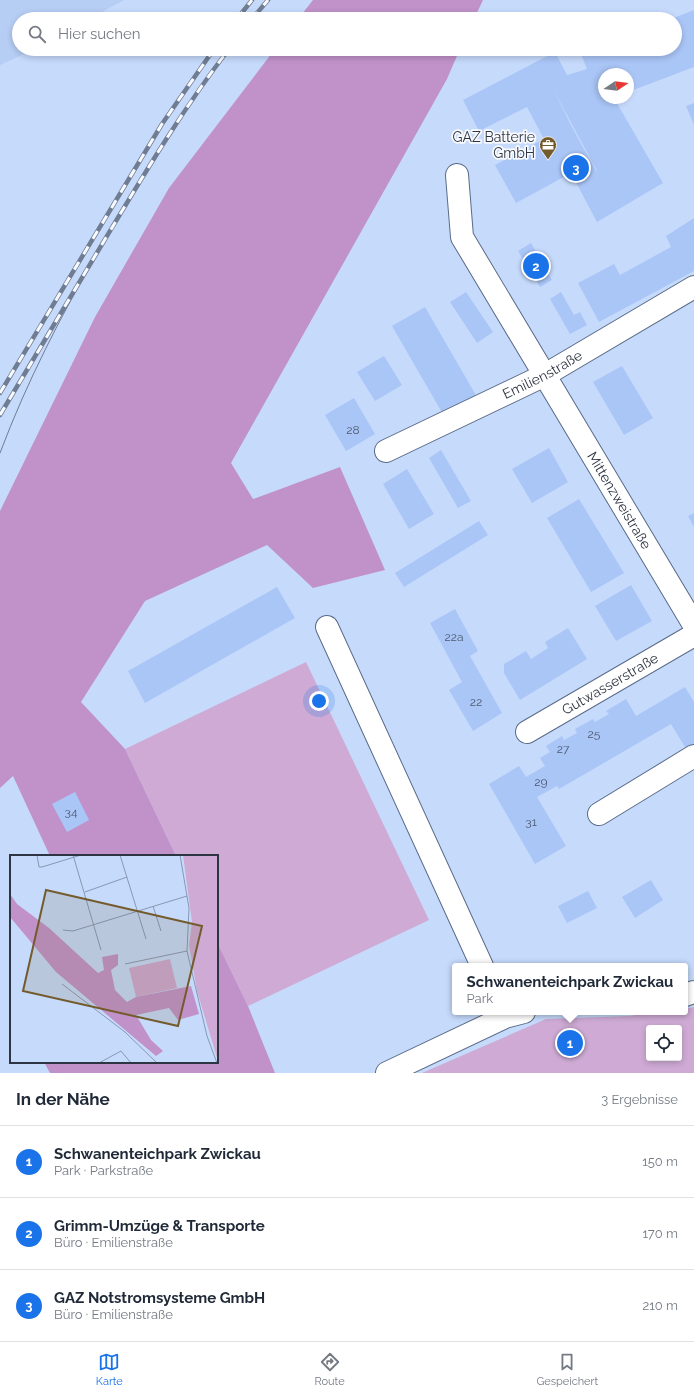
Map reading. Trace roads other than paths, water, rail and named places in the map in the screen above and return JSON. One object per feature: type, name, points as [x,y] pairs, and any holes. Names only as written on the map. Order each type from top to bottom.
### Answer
[{"type":"street","name":"Mittenzweistraße","points":[[457,175],[462,237],[694,626]]},
{"type":"street","name":"Emilienstraße","points":[[386,451],[545,375],[694,287]]},
{"type":"street","points":[[327,627],[481,963]]},
{"type":"street","name":"Gutwasserstraße","points":[[527,732],[694,635]]},
{"type":"street","points":[[599,814],[694,756]]},
{"type":"street","points":[[388,1073],[509,1015]]},
{"type":"tram line","points":[[0,453],[33,374],[72,298],[100,248]]},
{"type":"railway","points":[[243,12],[252,0]]},
{"type":"railway","points":[[258,12],[268,0]]},
{"type":"railway","points":[[0,393],[162,124],[209,56]]},
{"type":"railway","points":[[0,415],[148,168],[179,119],[224,56]]},
{"type":"place","name":"GAZ Batterie GmbH","points":[[548,160]]},
{"type":"place","name":"GAZ Notstromsysteme GmbH","points":[[576,168]]},
{"type":"place","name":"Grimm-Umzüge & Transporte","points":[[536,266]]},
{"type":"place","name":"Schwanenteichpark Zwickau","points":[[570,1043]]}]
